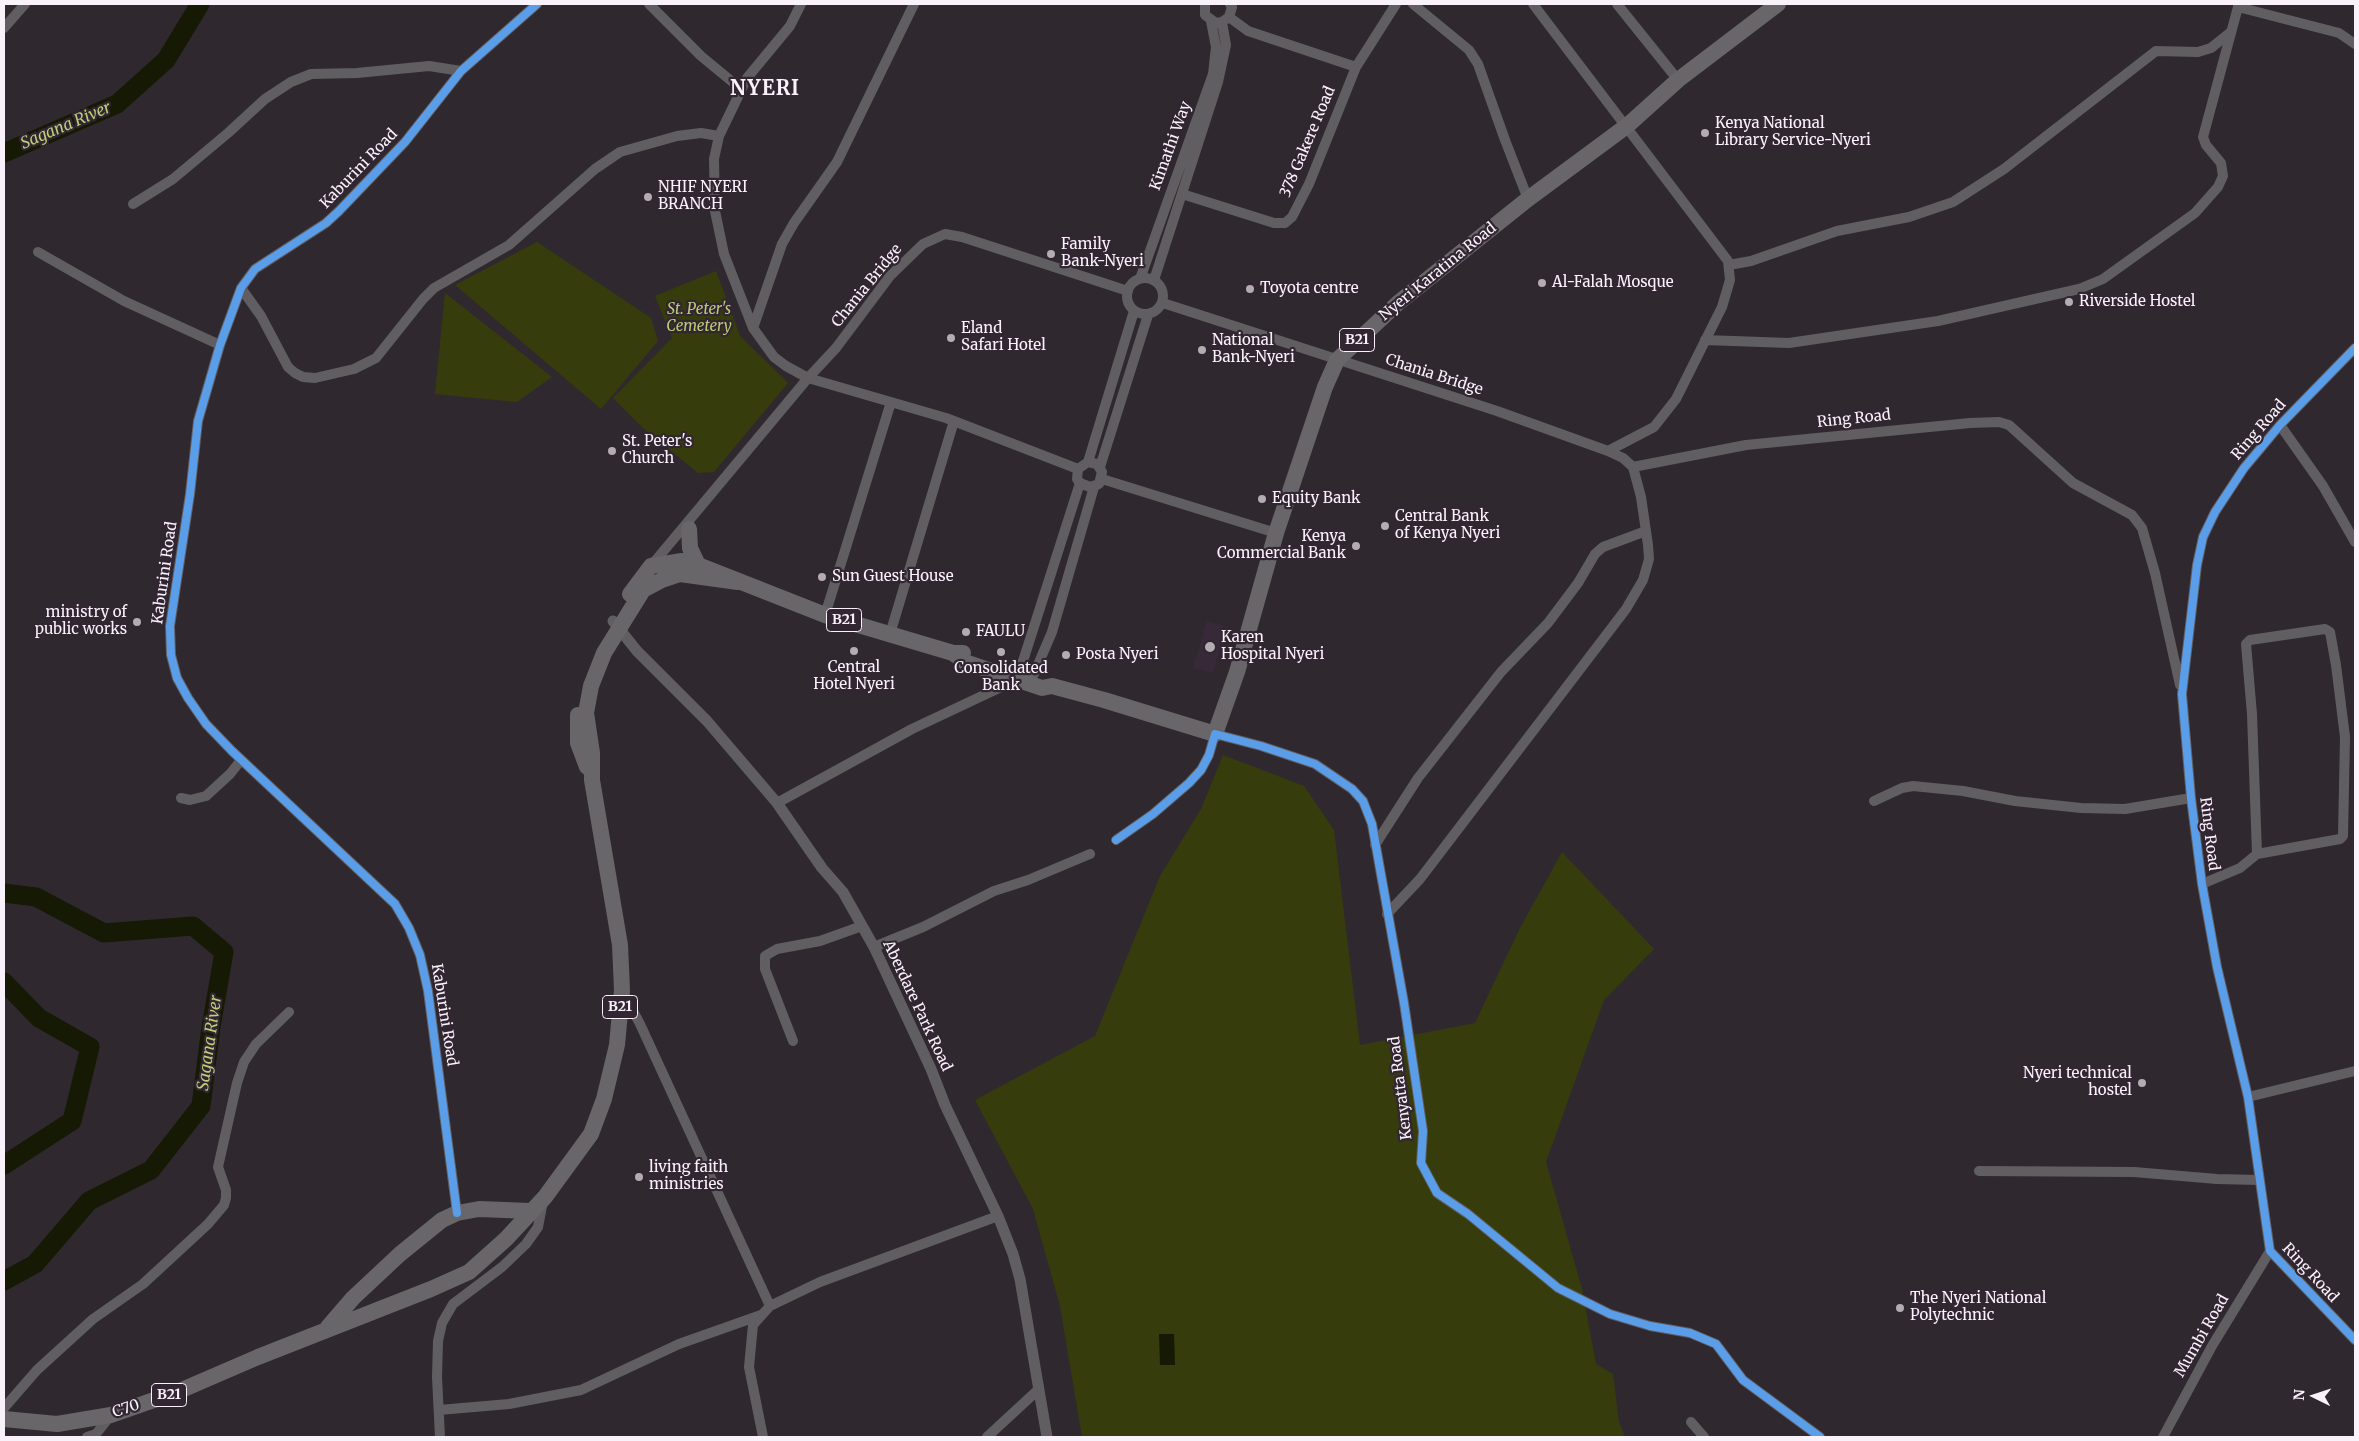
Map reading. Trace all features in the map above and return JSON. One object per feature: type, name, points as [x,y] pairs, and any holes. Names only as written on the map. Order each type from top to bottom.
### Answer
[{"type":"highway","name":"Nyeri Karatina Road","points":[[1215,734],[1237,672],[1276,533],[1325,387],[1336,360],[1398,303],[1528,199],[1628,125],[1678,80],[1778,4]]},
{"type":"highway","points":[[689,529],[690,548],[698,565]]},
{"type":"highway","name":"B21","points":[[325,1331],[469,1272],[506,1239],[530,1211],[545,1198],[591,1134],[604,1099],[617,1045],[622,990],[620,945],[592,780],[592,753],[586,713],[587,698],[613,630],[657,565],[682,561],[698,565],[825,615],[953,653],[965,662],[1042,688],[1052,686],[1215,734]]},
{"type":"highway","name":"B21","points":[[613,630],[643,590],[662,580],[680,574],[738,582]]},
{"type":"highway","name":"B21","points":[[325,1331],[353,1298],[431,1227],[457,1214],[479,1209],[530,1211]]},
{"type":"highway","name":"C70","points":[[4,1420],[57,1424],[111,1414],[177,1392],[325,1331]]},
{"type":"street","points":[[4,28],[25,4]]},
{"type":"street","name":"Kaburini Road","points":[[457,1214],[428,991],[420,955],[409,928],[395,904],[241,760],[206,724],[177,678],[171,655],[170,626],[190,494],[198,421],[220,345],[241,288],[255,269],[326,223],[339,212],[405,142],[461,71],[537,4]]},
{"type":"street","points":[[649,4],[701,56],[741,89]]},
{"type":"street","points":[[801,4],[790,26],[747,78],[719,136],[714,159],[715,211],[724,254],[753,328],[774,357],[808,378],[954,421],[1078,469]]},
{"type":"street","points":[[753,328],[782,244],[794,223],[837,162],[880,70],[914,4]]},
{"type":"street","name":"Kimathi Way","points":[[1140,279],[1213,74],[1216,47],[1211,21],[1205,15],[1204,4]]},
{"type":"street","name":"378 Gakere Road","points":[[1182,194],[1274,223],[1285,223],[1292,217],[1309,184],[1356,67],[1396,4]]},
{"type":"street","points":[[1413,4],[1469,50],[1478,64],[1528,199]]},
{"type":"street","points":[[1534,4],[1687,204],[1728,261],[1729,266],[1730,280],[1722,308],[1676,399],[1654,427],[1608,451]]},
{"type":"street","points":[[1617,4],[1678,80]]},
{"type":"street","points":[[1225,20],[1232,5]]},
{"type":"street","points":[[1706,340],[1789,343],[1938,321],[2079,289],[2103,279],[2194,213],[2218,187],[2223,176],[2221,164],[2206,145],[2203,137],[2238,6],[2339,33],[2355,44]]},
{"type":"street","points":[[1211,21],[1225,20],[1248,31],[1356,67]]},
{"type":"street","name":"Kimathi Way","points":[[1154,280],[1222,68],[1226,45],[1225,20]]},
{"type":"street","points":[[1729,266],[1751,262],[1837,231],[1909,217],[1953,202],[2004,168],[2156,51],[2198,52],[2210,48],[2231,32]]},
{"type":"street","points":[[133,204],[173,179],[265,100],[291,82],[311,74],[357,73],[429,66],[461,71]]},
{"type":"street","points":[[241,288],[261,316],[288,367],[295,373],[303,377],[315,378],[354,369],[376,358],[434,288],[485,261],[509,244],[595,169],[620,152],[677,136],[701,134],[719,136]]},
{"type":"street","name":"Chania Bridge","points":[[643,590],[657,565],[712,492],[735,468],[808,378],[836,348],[890,276],[909,255],[923,244],[945,234],[962,237],[1128,291]]},
{"type":"street","points":[[38,252],[124,301],[220,345]]},
{"type":"street","points":[[1140,279],[1154,280],[1161,287],[1163,303],[1157,311],[1148,315],[1134,311],[1128,302],[1128,291],[1132,284],[1140,279]]},
{"type":"street","name":"Chania Bridge","points":[[1163,303],[1497,411],[1608,451],[1623,458],[1633,468]]},
{"type":"street","points":[[1088,462],[1134,311]]},
{"type":"street","points":[[1102,479],[1100,467],[1148,315]]},
{"type":"street","name":"Ring Road","points":[[2182,694],[2197,565],[2203,537],[2225,495],[2244,468],[2280,425],[2355,348]]},
{"type":"street","points":[[825,615],[891,402]]},
{"type":"street","points":[[890,634],[954,421]]},
{"type":"street","name":"Ring Road","points":[[1633,468],[1746,446],[1970,423],[1999,422],[2009,425],[2072,483],[2132,515],[2142,528],[2155,573],[2182,694],[2191,798],[2202,884],[2217,967],[2248,1097],[2270,1251],[2355,1340]]},
{"type":"street","points":[[2280,425],[2300,457],[2323,486],[2355,542]]},
{"type":"street","points":[[1094,487],[1086,487],[1080,483],[1077,479],[1078,469],[1088,462],[1094,462],[1100,467]]},
{"type":"street","name":"Chania Bridge","points":[[657,565],[716,496],[735,468]]},
{"type":"street","points":[[1387,914],[1420,879],[1626,609],[1643,580],[1649,559],[1641,497],[1633,468]]},
{"type":"street","points":[[1102,479],[1276,533]]},
{"type":"street","points":[[777,802],[912,729],[1017,678],[1052,632],[1094,487],[1102,479]]},
{"type":"street","points":[[1017,678],[1080,483]]},
{"type":"street","points":[[1375,845],[1418,778],[1501,672],[1548,623],[1578,583],[1595,554],[1602,548],[1646,531]]},
{"type":"street","points":[[2202,884],[2240,868],[2257,854],[2340,839],[2344,833],[2345,737],[2330,632],[2325,629],[2250,640],[2246,644],[2252,714],[2257,854]]},
{"type":"street","name":"Aberdare Park Road","points":[[613,630],[707,721],[777,802],[822,868],[843,892],[874,946],[945,1105],[998,1216],[1020,1279],[1047,1437]]},
{"type":"street","points":[[1116,840],[1153,814],[1190,783],[1202,770],[1215,734]]},
{"type":"street","name":"Kenyatta Road","points":[[1215,734],[1261,746],[1315,764],[1342,781],[1363,801],[1372,824],[1404,1003],[1423,1131],[1421,1164],[1437,1193],[1468,1214],[1558,1288],[1610,1314],[1650,1326],[1690,1333],[1716,1344],[1743,1380],[1820,1437]]},
{"type":"street","points":[[181,798],[190,800],[206,796],[230,774],[241,760]]},
{"type":"street","points":[[1874,801],[1902,788],[1913,786],[1962,791],[2015,801],[2081,808],[2125,809],[2191,798]]},
{"type":"street","points":[[874,946],[923,927],[994,891],[1028,880],[1090,854]]},
{"type":"street","points":[[793,1041],[766,968],[765,956],[777,949],[820,940],[862,926]]},
{"type":"street","points":[[622,990],[640,1024],[770,1306]]},
{"type":"street","points":[[4,1408],[37,1370],[93,1319],[149,1278],[208,1224],[224,1205],[226,1190],[218,1167],[237,1083],[244,1062],[256,1044],[289,1012]]},
{"type":"street","points":[[2248,1097],[2355,1071]]},
{"type":"street","points":[[1979,1171],[2134,1172],[2211,1179],[2259,1180]]},
{"type":"street","points":[[440,1437],[438,1341],[442,1322],[453,1304],[502,1267],[531,1238],[538,1227],[545,1198]]},
{"type":"street","points":[[763,1437],[749,1367],[753,1325],[770,1306],[820,1282],[998,1216]]},
{"type":"street","name":"Mumbi Road","points":[[2162,1437],[2212,1346],[2270,1251]]},
{"type":"street","points":[[439,1410],[509,1404],[581,1390],[679,1344],[762,1315]]},
{"type":"street","points":[[987,1437],[1039,1389]]},
{"type":"street","points":[[87,1437],[96,1434],[111,1414]]},
{"type":"street","points":[[1691,1422],[1704,1437]]},
{"type":"shaded area","name":"Karen Hospital Nyeri","points":[[1207,621],[1226,627],[1213,673],[1193,668]]},
{"type":"shaded area","points":[[1159,1334],[1174,1334],[1175,1365],[1160,1365]]},
{"type":"green space","points":[[537,242],[651,318],[658,341],[601,409],[455,285]]},
{"type":"green space","name":"St. Peter's Cemetery","points":[[716,271],[740,336],[788,383],[714,472],[698,473],[643,428],[613,398],[672,338],[655,296]]},
{"type":"green space","points":[[445,293],[552,377],[517,402],[435,394]]},
{"type":"green space","points":[[1223,755],[1304,786],[1334,830],[1360,1045],[1475,1023],[1520,928],[1562,852],[1654,949],[1604,1000],[1546,1162],[1582,1289],[1596,1364],[1613,1374],[1619,1422],[1625,1437],[1082,1437],[1060,1306],[1033,1209],[975,1100],[1095,1036],[1160,876],[1201,809]]},
{"type":"waterway","name":"Sagana River","points":[[4,153],[117,104],[166,60],[200,4]]},
{"type":"waterway","name":"Sagana River","points":[[4,893],[36,897],[104,933],[193,926],[224,952],[211,1027],[201,1106],[151,1170],[89,1201],[35,1264],[4,1281]]},
{"type":"waterway","name":"Sagana River","points":[[4,982],[39,1018],[90,1047],[72,1121],[4,1165]]},
{"type":"cycle path","points":[[457,1213],[428,991],[420,955],[409,928],[395,904],[232,751],[206,724],[177,678],[171,655],[170,626],[190,494],[198,421],[220,345],[241,288],[255,269],[326,223],[339,211],[405,142],[461,71],[537,4]]},
{"type":"cycle path","points":[[2355,348],[2280,425],[2244,468],[2215,512],[2203,537],[2197,565],[2182,694],[2191,798],[2202,884],[2217,967],[2248,1097],[2270,1251],[2355,1340]]},
{"type":"cycle path","points":[[1116,840],[1153,814],[1189,783],[1201,770],[1209,755],[1215,734],[1261,746],[1315,764],[1352,789],[1363,801],[1372,824],[1404,1003],[1423,1131],[1421,1163],[1437,1193],[1468,1214],[1558,1288],[1610,1314],[1650,1326],[1690,1333],[1716,1344],[1743,1380],[1820,1437]]},
{"type":"place","name":"Kenya National Library Service-Nyeri","points":[[1705,133]]},
{"type":"place","name":"NHIF NYERI BRANCH","points":[[648,197]]},
{"type":"place","name":"Family Bank-Nyeri","points":[[1051,254]]},
{"type":"place","name":"Al-Falah Mosque","points":[[1542,283]]},
{"type":"place","name":"Toyota centre","points":[[1250,289]]},
{"type":"place","name":"Riverside Hostel","points":[[2069,302]]},
{"type":"place","name":"Eland Safari Hotel","points":[[951,338]]},
{"type":"place","name":"National Bank-Nyeri","points":[[1202,350]]},
{"type":"place","name":"St. Peter's Church","points":[[612,451]]},
{"type":"place","name":"Equity Bank","points":[[1262,499]]},
{"type":"place","name":"Central Bank of Kenya Nyeri","points":[[1385,526]]},
{"type":"place","name":"Kenya Commercial Bank","points":[[1356,546]]},
{"type":"place","name":"Sun Guest House","points":[[822,577]]},
{"type":"place","name":"ministry of public works","points":[[137,622]]},
{"type":"place","name":"FAULU","points":[[966,632]]},
{"type":"place","name":"Karen Hospital Nyeri","points":[[1210,647]]},
{"type":"place","name":"Central Hotel Nyeri","points":[[854,651]]},
{"type":"place","name":"Consolidated Bank","points":[[1001,652]]},
{"type":"place","name":"Posta Nyeri","points":[[1066,655]]},
{"type":"place","name":"Nyeri technical hostel","points":[[2142,1083]]},
{"type":"place","name":"living faith ministries","points":[[639,1177]]},
{"type":"place","name":"The Nyeri National Polytechnic","points":[[1900,1308]]},
{"type":"district","name":"NYERI","points":[[765,89]]}]
